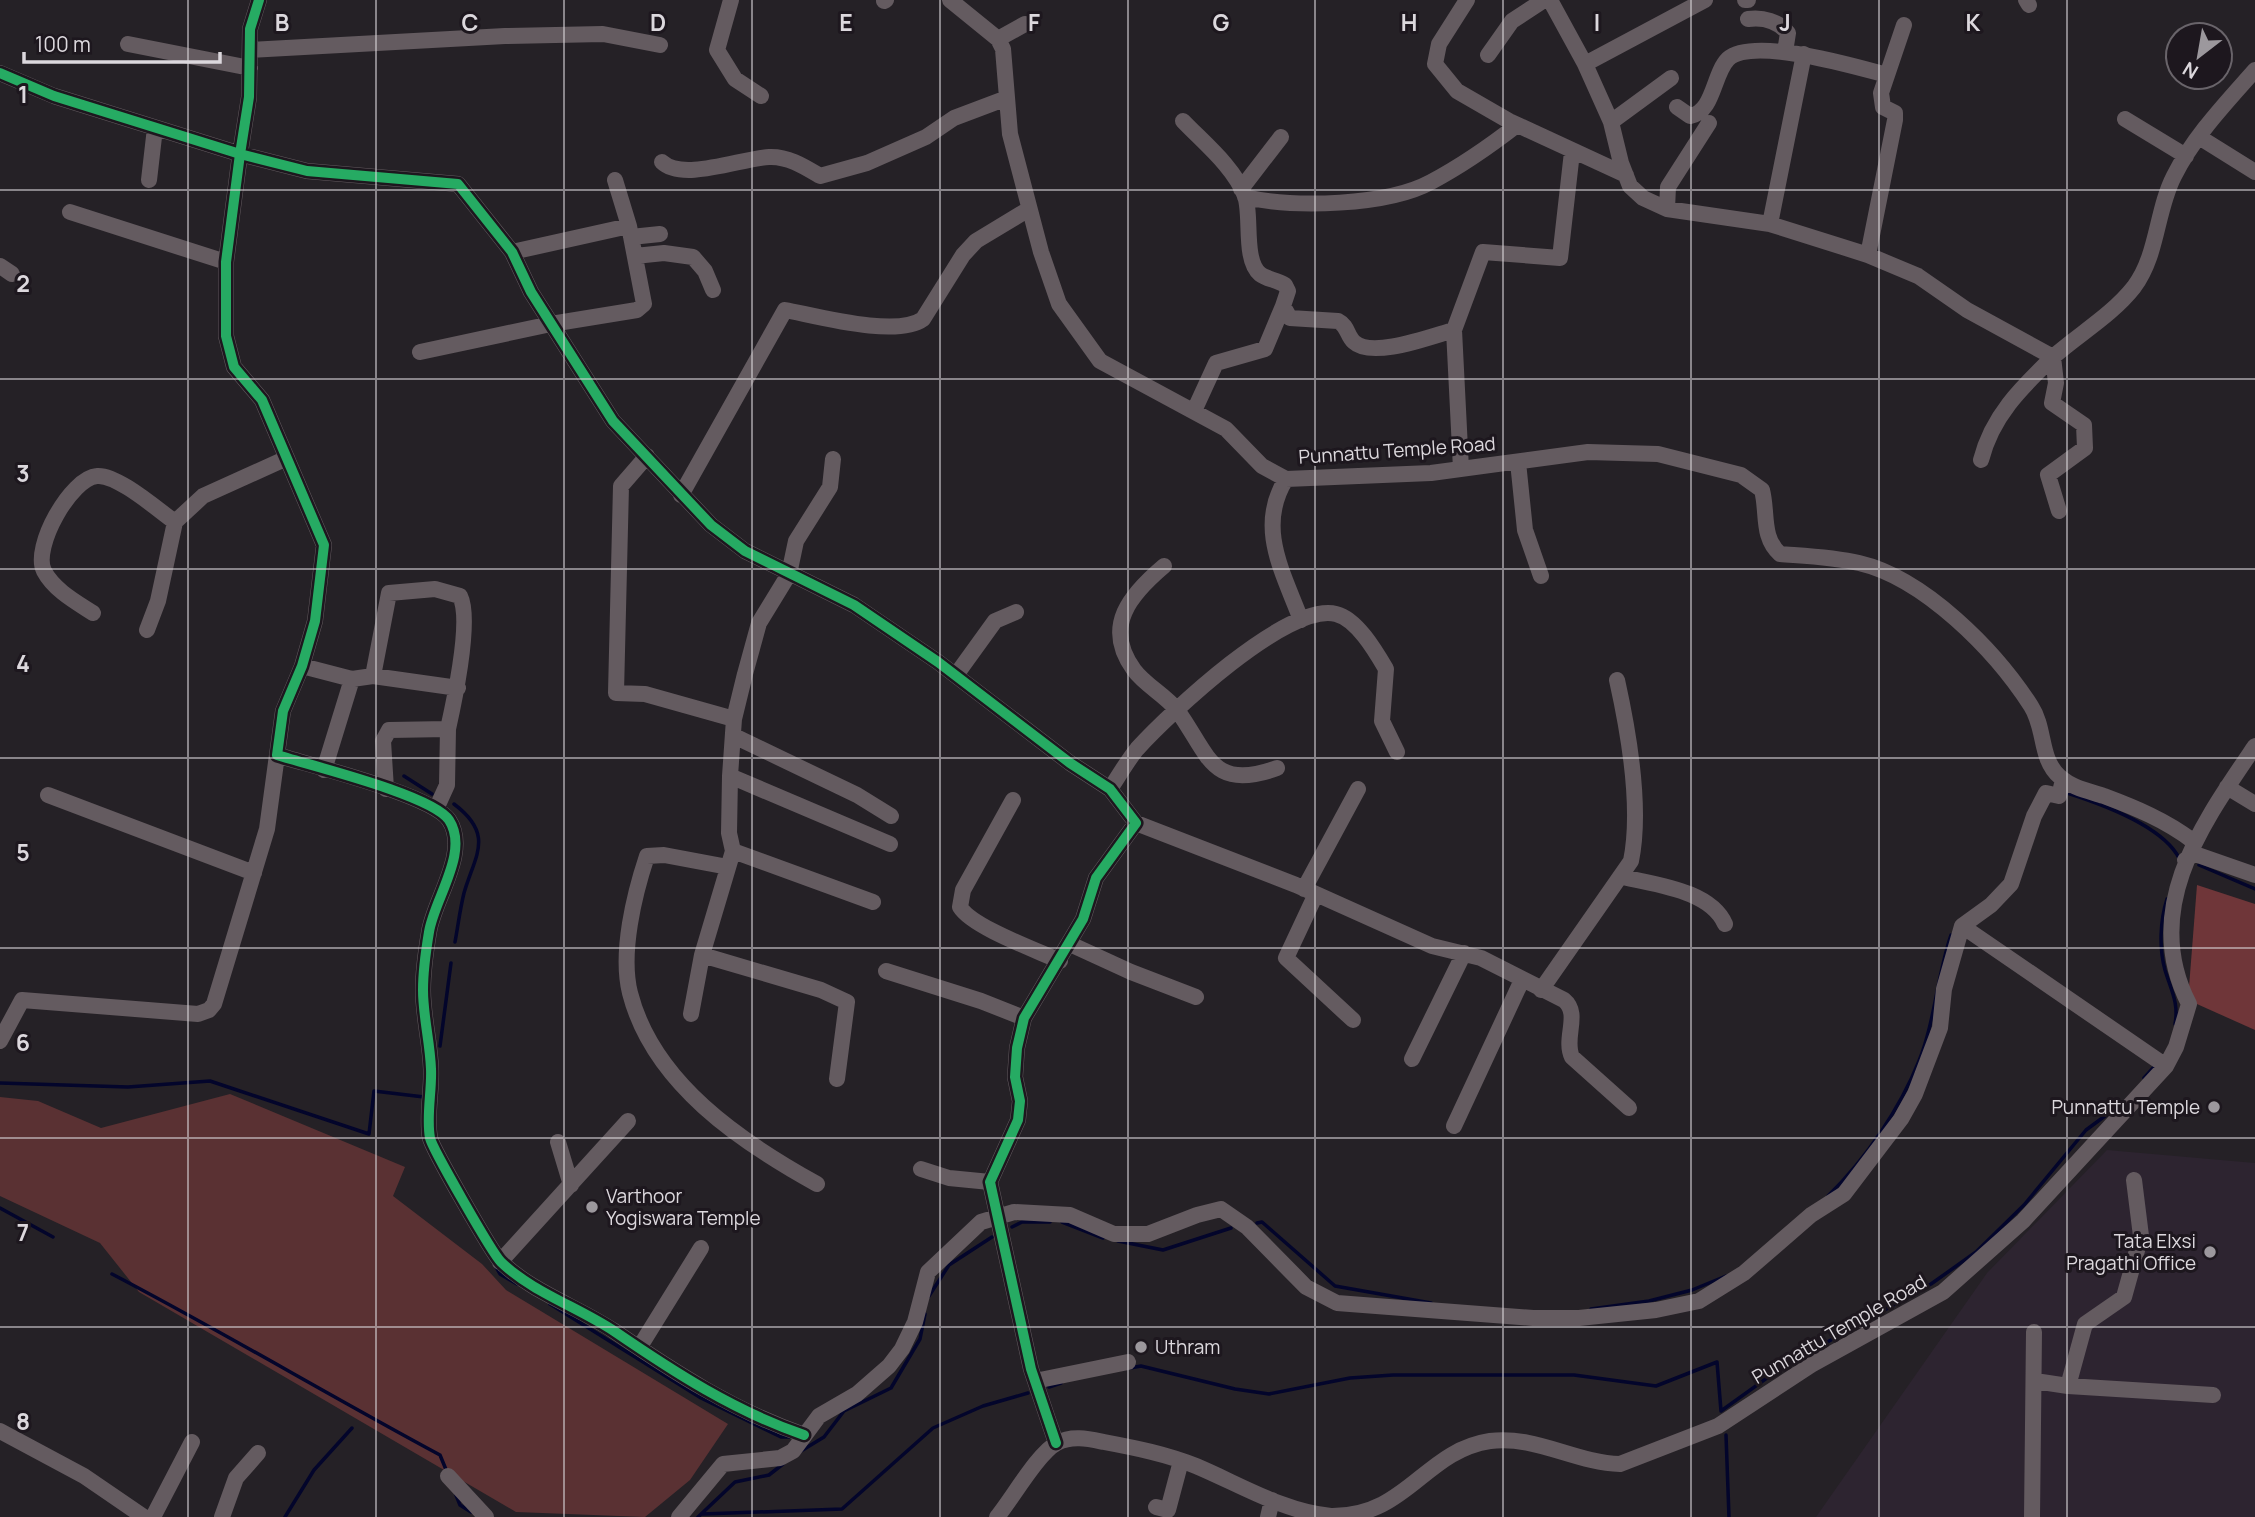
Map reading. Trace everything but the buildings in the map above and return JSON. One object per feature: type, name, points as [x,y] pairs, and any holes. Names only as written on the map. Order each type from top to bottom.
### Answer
[{"type":"street","points":[[0,1041],[22,1000],[198,1014],[209,1010],[214,1004],[267,829],[278,732],[315,621],[324,545],[262,400],[233,367],[226,336],[226,262],[249,97],[250,29],[260,0]]},
{"type":"street","points":[[731,0],[717,50],[735,79],[761,96]]},
{"type":"street","points":[[950,0],[998,39],[1025,24]]},
{"type":"street","points":[[1467,0],[1439,44],[1434,64],[1457,91],[1517,125],[1626,174]]},
{"type":"street","points":[[1488,55],[1512,21],[1544,0]]},
{"type":"street","points":[[1550,0],[1585,64],[1611,122],[1630,186],[1643,198],[1667,209],[1770,224],[1868,255],[1918,276],[1967,310],[2053,357]]},
{"type":"street","points":[[1585,64],[1705,0]]},
{"type":"street","points":[[1748,19],[1760,17],[1785,29],[1788,33],[1785,52]]},
{"type":"street","points":[[1868,255],[1895,120],[1895,113],[1883,107],[1880,101],[1904,24]]},
{"type":"street","points":[[250,50],[505,36],[603,34],[660,45]]},
{"type":"street","name":"Punnattu Temple Road","points":[[998,39],[1003,49],[1010,134],[1029,209],[1059,304],[1100,361],[1128,379],[1226,429],[1248,454],[1286,479],[1461,469],[1588,453],[1658,454],[1741,475],[1762,490],[1771,546],[1780,554],[1860,563],[1914,585],[1956,620],[2011,679],[2032,708],[2041,729],[2048,766],[2065,787]]},
{"type":"street","points":[[128,44],[250,68]]},
{"type":"street","points":[[1677,107],[1690,116],[1703,109],[1730,57],[1785,52],[1804,54],[1887,75]]},
{"type":"street","points":[[1770,224],[1804,54]]},
{"type":"street","points":[[1981,460],[1986,440],[2006,406],[2053,357],[2120,304],[2135,285],[2147,264],[2173,178],[2199,137],[2255,70]]},
{"type":"street","points":[[0,73],[54,96],[240,154],[307,171],[458,184],[512,252],[551,324],[613,421],[711,525],[745,551],[854,605],[956,675],[1070,764],[1111,789],[1136,823],[1310,892],[1432,946],[1481,958],[1570,1006],[1568,1048],[1572,1057],[1629,1108]]},
{"type":"street","points":[[1611,122],[1671,78]]},
{"type":"street","points":[[663,162],[668,167],[691,170],[771,157],[803,166],[820,176],[877,159],[926,137],[954,118],[1007,98]]},
{"type":"street","points":[[2125,119],[2186,156]]},
{"type":"street","points":[[1183,121],[1219,159],[1243,193],[1247,232],[1256,269],[1261,276],[1285,285],[1288,291],[1265,349],[1216,363],[1194,411]]},
{"type":"street","points":[[1667,209],[1668,187],[1709,123]]},
{"type":"street","points":[[1243,193],[1295,204],[1377,198],[1429,184],[1517,125]]},
{"type":"street","points":[[149,180],[155,128]]},
{"type":"street","points":[[1243,193],[1281,137]]},
{"type":"street","points":[[2199,137],[2255,172]]},
{"type":"street","points":[[1461,469],[1454,330],[1483,252],[1560,258],[1572,152]]},
{"type":"street","points":[[420,352],[551,324],[637,310],[644,304],[630,232],[615,180]]},
{"type":"street","points":[[681,495],[785,310],[868,324],[915,324],[923,319],[963,255],[976,241],[1029,209]]},
{"type":"street","points":[[70,212],[226,262]]},
{"type":"street","points":[[512,252],[630,232],[660,234]]},
{"type":"street","points":[[635,256],[664,253],[693,257],[705,271],[713,290]]},
{"type":"street","points":[[1283,306],[1290,318],[1300,321],[1338,321],[1344,324],[1353,342],[1365,348],[1381,349],[1454,330]]},
{"type":"street","points":[[2053,357],[2056,383],[2052,403],[2084,425],[2085,448],[2048,475],[2059,512]]},
{"type":"street","points":[[647,456],[621,486],[616,693],[645,694],[734,728],[891,816]]},
{"type":"street","points":[[146,630],[158,601],[175,522],[203,496],[287,458]]},
{"type":"street","points":[[691,1014],[702,955],[730,859],[730,776],[734,728],[759,623],[789,574],[796,541],[830,487],[833,459]]},
{"type":"street","points":[[1518,462],[1525,530],[1541,576]]},
{"type":"street","points":[[93,613],[61,591],[44,571],[41,553],[59,511],[82,480],[99,475],[116,480],[175,522]]},
{"type":"street","points":[[1286,479],[1276,495],[1271,519],[1272,538],[1301,620]]},
{"type":"street","points":[[1164,566],[1138,588],[1126,604],[1120,622],[1122,644],[1134,670],[1176,709],[1202,753],[1223,771],[1253,776],[1277,768]]},
{"type":"street","points":[[373,676],[390,593],[435,589],[460,596],[458,688],[448,729],[447,785],[438,807]]},
{"type":"street","points":[[956,675],[995,621],[1016,612]]},
{"type":"street","points":[[1111,789],[1135,752],[1202,685],[1301,620],[1325,613],[1338,614],[1352,623],[1381,662],[1386,678],[1382,721],[1397,752]]},
{"type":"street","points":[[302,666],[352,680],[373,676],[458,688]]},
{"type":"street","points":[[324,770],[352,680]]},
{"type":"street","points":[[1541,990],[1623,877],[1635,843],[1631,746],[1618,680]]},
{"type":"street","points":[[386,789],[383,741],[389,730],[448,729]]},
{"type":"street","name":"Punnattu Temple Road","points":[[1056,1443],[1079,1438],[1146,1449],[1272,1500],[1331,1516],[1372,1513],[1402,1497],[1438,1463],[1490,1441],[1522,1441],[1603,1464],[1620,1464],[1646,1457],[1718,1426],[1811,1365],[1943,1292],[2023,1221],[2166,1066],[2176,1047],[2189,1004],[2176,979],[2169,951],[2171,924],[2185,860],[2193,841],[2255,746]]},
{"type":"street","points":[[277,755],[438,807],[450,821],[455,842],[452,864],[429,929],[423,990],[431,1069],[430,1139],[500,1262],[543,1292],[591,1316],[697,1387],[775,1425],[804,1435]]},
{"type":"street","points":[[730,776],[890,845]]},
{"type":"street","points":[[678,1517],[723,1464],[780,1458],[793,1451],[819,1416],[857,1394],[889,1366],[915,1322],[928,1272],[981,1222],[1014,1212],[1070,1215],[1114,1234],[1148,1234],[1197,1214],[1221,1209],[1247,1227],[1306,1287],[1337,1303],[1579,1318],[1656,1310],[1699,1301],[1744,1273],[1811,1215],[1844,1194],[1900,1119],[1915,1094],[1940,1028],[1944,989],[1962,926],[1991,905],[2011,884],[2034,816],[2046,793],[2065,787],[2157,816],[2193,841]]},
{"type":"street","points":[[2227,788],[2255,804]]},
{"type":"street","points":[[1353,1020],[1286,958],[1310,892],[1359,789]]},
{"type":"street","points":[[48,795],[254,873]]},
{"type":"street","points":[[1013,800],[963,890],[960,907],[972,919],[1060,961]]},
{"type":"street","points":[[997,1517],[1026,1476],[1056,1443],[1035,1381],[990,1182],[1018,1120],[1020,1101],[1015,1077],[1017,1048],[1024,1018],[1083,919],[1096,878],[1136,823]]},
{"type":"street","points":[[2185,860],[2195,854],[2255,876]]},
{"type":"street","points":[[817,1184],[757,1147],[712,1114],[673,1076],[639,1018],[630,992],[633,899],[647,856],[664,855],[730,859],[873,902]]},
{"type":"street","points":[[1623,877],[1696,898],[1720,914],[1725,924]]},
{"type":"street","points":[[1962,926],[2166,1066]]},
{"type":"street","points":[[1070,944],[1131,972],[1196,997]]},
{"type":"street","points":[[1412,1059],[1464,954]]},
{"type":"street","points":[[702,955],[821,990],[847,1002],[837,1079]]},
{"type":"street","points":[[886,971],[1024,1018]]},
{"type":"street","points":[[1454,1126],[1521,980]]},
{"type":"street","points":[[500,1262],[628,1121]]},
{"type":"street","points":[[558,1142],[570,1185]]},
{"type":"street","points":[[920,1169],[949,1178],[990,1182]]},
{"type":"street","points":[[2068,1386],[2085,1324],[2124,1297],[2141,1236],[2134,1180]]},
{"type":"street","points":[[639,1348],[701,1248]]},
{"type":"street","points":[[2032,1517],[2034,1332]]},
{"type":"street","points":[[1035,1381],[1128,1362]]},
{"type":"street","points":[[2035,1381],[2068,1386],[2213,1395]]},
{"type":"street","points":[[0,1432],[84,1476],[144,1517]]},
{"type":"street","points":[[153,1517],[192,1442]]},
{"type":"street","points":[[222,1517],[236,1478],[258,1453]]},
{"type":"street","points":[[1156,1507],[1168,1510],[1181,1461]]},
{"type":"street","points":[[448,1476],[486,1517]]},
{"type":"street","points":[[1268,1517],[1272,1500]]},
{"type":"shaded area","points":[[2197,885],[2255,904],[2255,1030],[2188,1000]]},
{"type":"shaded area","points":[[230,1094],[405,1167],[393,1196],[482,1264],[506,1290],[728,1424],[690,1480],[645,1517],[516,1512],[139,1292],[100,1243],[0,1196],[0,1097],[38,1101],[101,1128]]},
{"type":"shaded area","points":[[2107,1150],[2255,1163],[2255,1517],[1816,1517],[1987,1273]]},
{"type":"waterway","points":[[404,776],[432,794]]},
{"type":"waterway","points":[[2064,792],[2111,809],[2144,826],[2159,835],[2179,858]]},
{"type":"waterway","points":[[454,804],[467,815],[478,836],[476,856],[464,893],[455,942]]},
{"type":"waterway","points":[[2199,865],[2255,889]]},
{"type":"waterway","points":[[2167,899],[2161,944],[2163,962],[2175,1003],[2175,1024]]},
{"type":"waterway","points":[[1828,1196],[1880,1133],[1911,1079],[1929,1030],[1951,935]]},
{"type":"waterway","points":[[440,1046],[451,963]]},
{"type":"waterway","points":[[2144,1078],[2154,1067]]},
{"type":"waterway","points":[[0,1083],[128,1087],[210,1081],[369,1134],[374,1091],[424,1097]]},
{"type":"waterway","points":[[1130,1368],[1141,1366],[1235,1389],[1269,1394],[1350,1378],[1393,1375],[1574,1375],[1656,1386],[1717,1362],[1721,1411],[1781,1368],[1931,1284],[1976,1252],[2024,1205],[2086,1130],[2120,1105]]},
{"type":"waterway","points":[[0,1208],[53,1237]]},
{"type":"waterway","points":[[1012,1227],[1022,1222],[1050,1222]]},
{"type":"waterway","points":[[1062,1222],[1103,1238]]},
{"type":"waterway","points":[[1257,1223],[1262,1222],[1335,1286],[1431,1303]]},
{"type":"waterway","points":[[1118,1241],[1163,1250],[1231,1228]]},
{"type":"waterway","points":[[929,1296],[949,1265],[992,1237]]},
{"type":"waterway","points":[[496,1267],[500,1274],[517,1284]]},
{"type":"waterway","points":[[112,1274],[440,1455],[447,1472]]},
{"type":"waterway","points":[[1591,1309],[1649,1301],[1692,1290],[1726,1276]]},
{"type":"waterway","points":[[550,1304],[701,1398],[781,1437],[790,1437]]},
{"type":"waterway","points":[[801,1451],[824,1437],[844,1411],[891,1388],[920,1339],[925,1314]]},
{"type":"waterway","points":[[1049,1387],[1061,1383]]},
{"type":"waterway","points":[[703,1514],[842,1509],[933,1428],[983,1406],[1028,1393]]},
{"type":"waterway","points":[[285,1517],[314,1470],[352,1428]]},
{"type":"waterway","points":[[1726,1435],[1729,1517]]},
{"type":"waterway","points":[[698,1517],[735,1482],[769,1475],[783,1464]]},
{"type":"waterway","points":[[456,1495],[460,1505],[471,1512]]},
{"type":"cycle path","points":[[259,0],[250,29],[249,97],[240,154],[307,171],[458,184],[512,252],[531,292],[613,421],[711,525],[745,551],[854,605],[938,662],[1070,763],[1110,789],[1136,823],[1096,878],[1083,919],[1024,1018],[1017,1048],[1015,1077],[1020,1101],[1018,1120],[990,1182],[1031,1369],[1056,1443]]},
{"type":"cycle path","points":[[0,73],[54,96],[240,154],[226,262],[226,336],[234,367],[262,400],[324,545],[315,621],[302,666],[283,711],[277,755],[396,791],[438,810],[449,820],[454,833],[453,861],[432,919],[423,983],[431,1069],[429,1130],[433,1146],[475,1221],[495,1254],[513,1273],[600,1322],[705,1389],[753,1414],[804,1435]]},
{"type":"place","name":"Punnattu Temple","points":[[2214,1107]]},
{"type":"place","name":"Varthoor Yogiswara Temple","points":[[592,1207]]},
{"type":"place","name":"Tata Elxsi Pragathi Office","points":[[2210,1252]]},
{"type":"place","name":"Uthram","points":[[1141,1347]]}]
